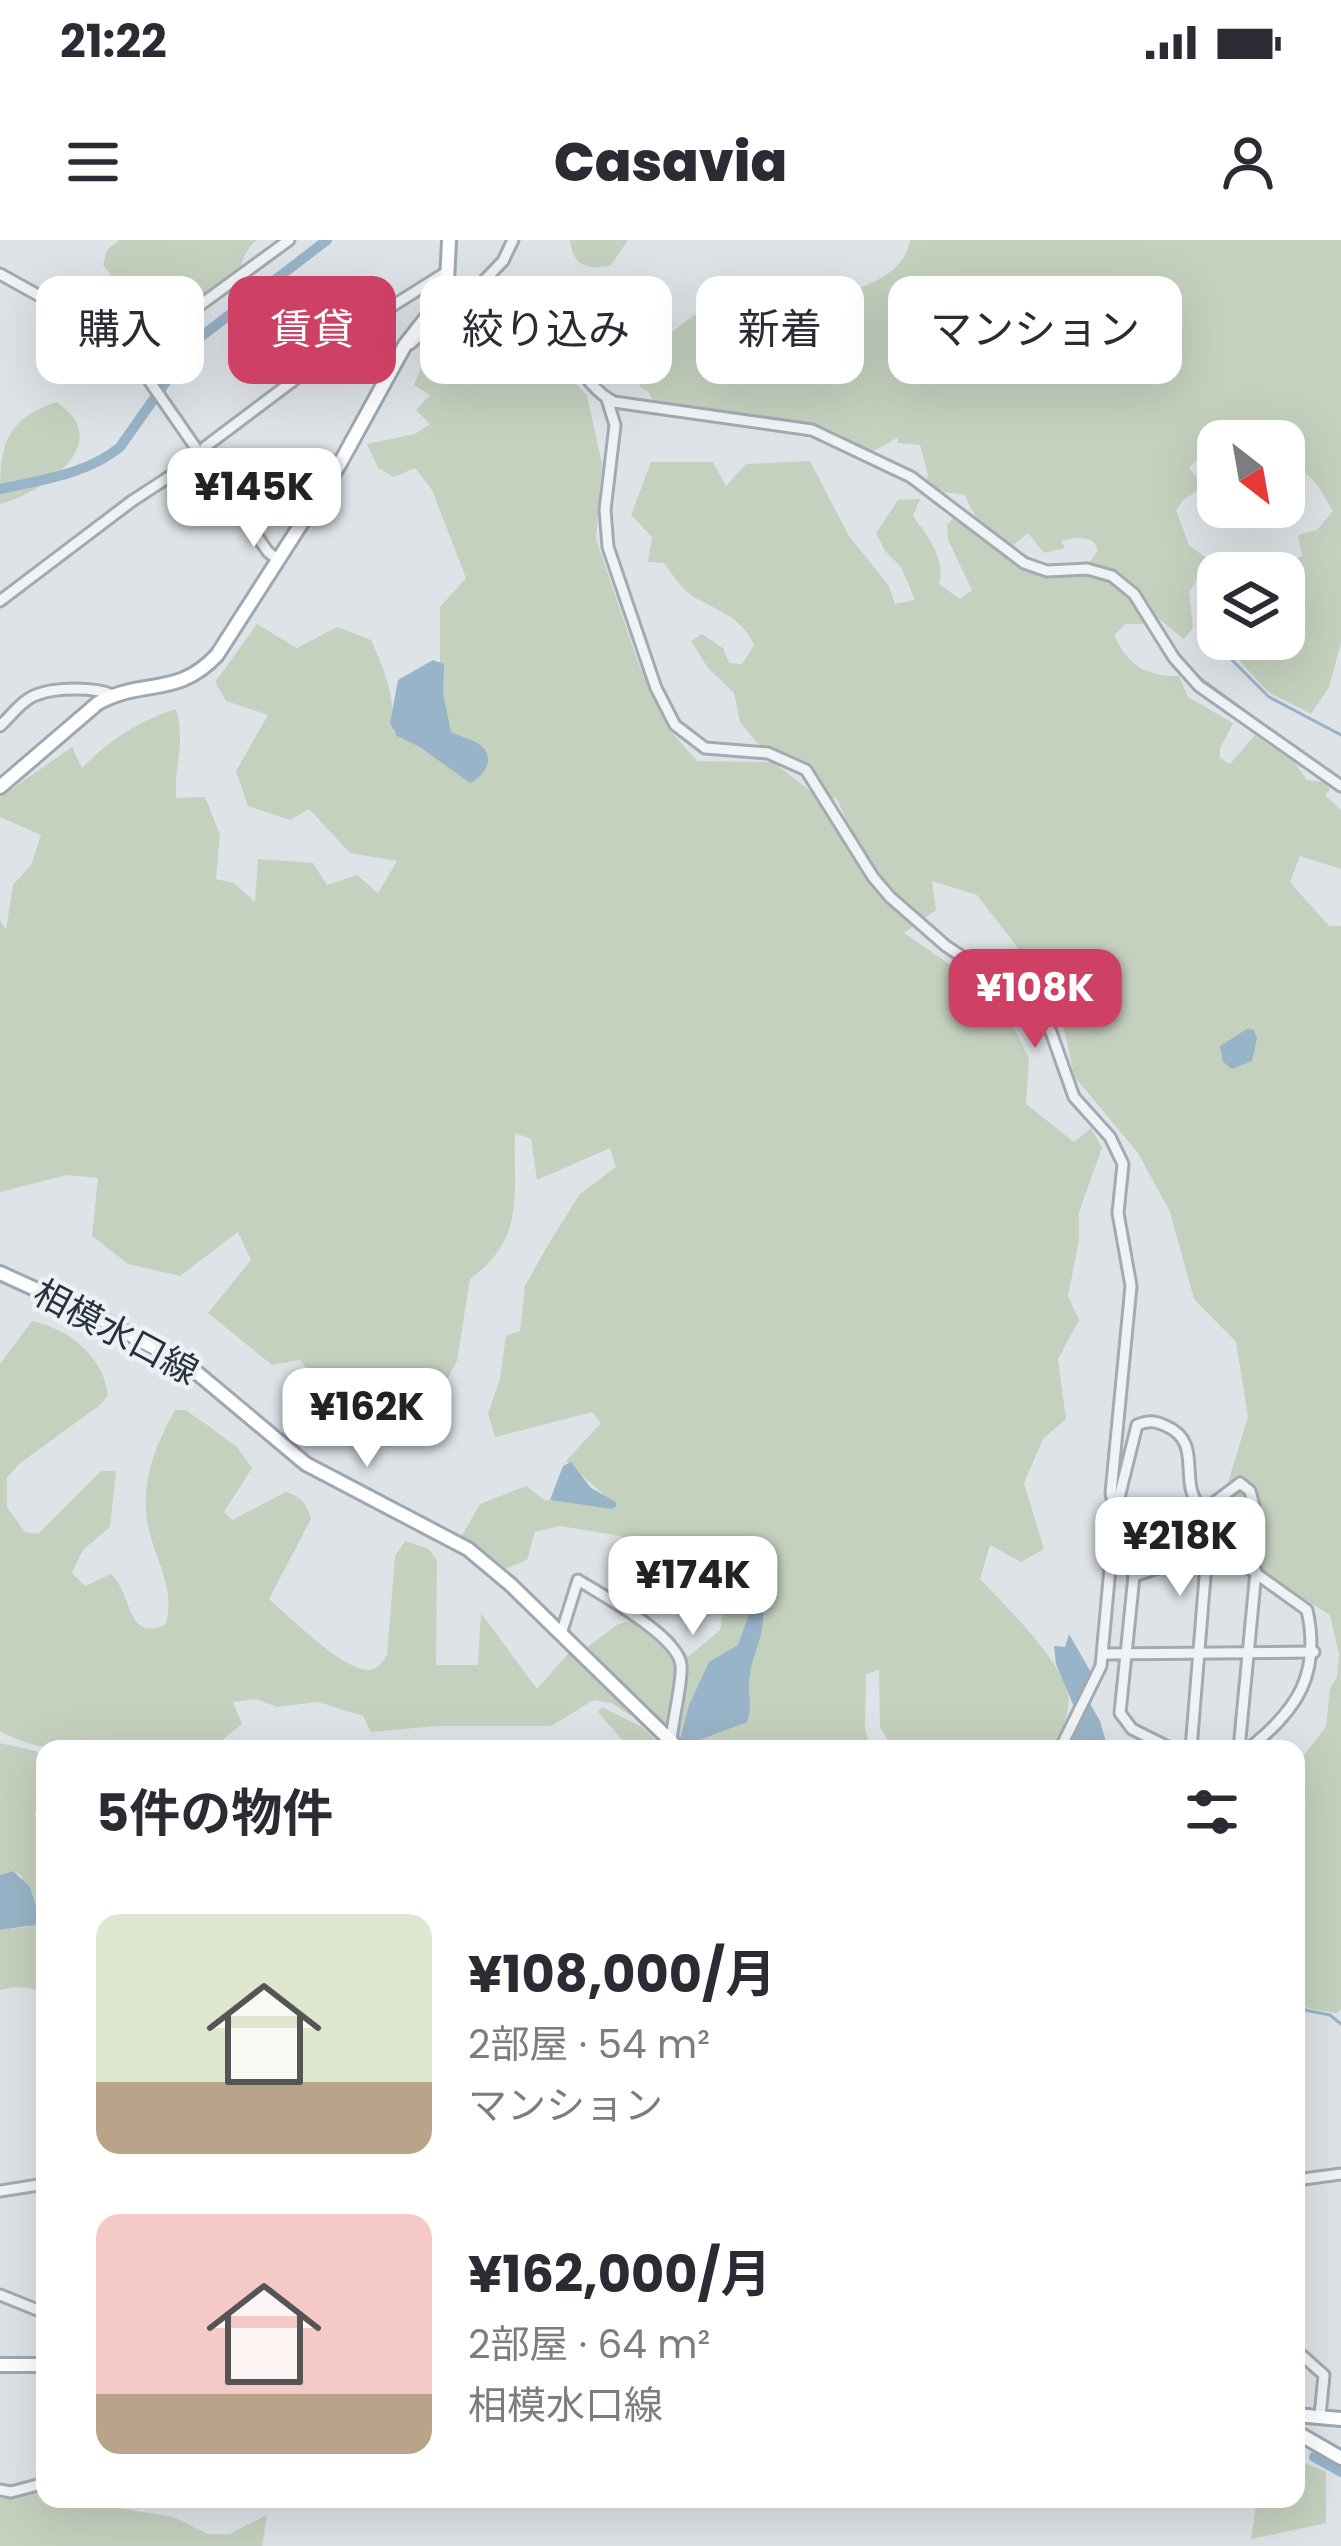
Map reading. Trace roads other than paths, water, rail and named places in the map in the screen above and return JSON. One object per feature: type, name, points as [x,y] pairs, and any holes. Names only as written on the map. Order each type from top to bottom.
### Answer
[{"type":"main road","points":[[447,276],[449,240]]},
{"type":"main road","points":[[0,787],[78,718],[113,694],[184,682],[217,655],[352,444],[420,324]]},
{"type":"main road","name":"相模水口線","points":[[0,1273],[190,1367],[306,1464],[468,1549],[669,1740]]},
{"type":"main road","points":[[0,2365],[36,2365]]},
{"type":"main road","points":[[1305,2415],[1341,2419]]},
{"type":"main road","points":[[1305,2437],[1341,2458]]},
{"type":"street","points":[[204,303],[289,240]]},
{"type":"street","points":[[489,276],[503,262],[513,240]]},
{"type":"street","points":[[0,601],[132,501],[202,456],[205,447],[344,341],[448,271]]},
{"type":"street","points":[[0,274],[36,295]]},
{"type":"street","points":[[405,345],[420,337]]},
{"type":"street","points":[[152,384],[277,559]]},
{"type":"street","points":[[592,384],[607,399],[615,425],[605,510],[608,548],[656,688],[675,725],[705,748],[768,753],[806,770],[890,897],[928,933],[1042,1015],[1074,1097],[1120,1150],[1124,1164],[1118,1213],[1131,1286],[1111,1493],[1115,1514]]},
{"type":"street","points":[[607,399],[812,430],[911,477],[1024,563],[1047,571],[1087,569],[1112,576],[1134,594],[1174,658],[1199,686],[1341,786]]},
{"type":"street","points":[[0,726],[43,692],[103,690],[113,694]]},
{"type":"street","points":[[1064,1740],[1104,1654],[1115,1514],[1135,1429],[1150,1421],[1176,1431],[1185,1440],[1191,1494],[1198,1504],[1211,1505],[1240,1483],[1250,1491],[1254,1506]]},
{"type":"street","points":[[1132,1548],[1134,1576],[1120,1713],[1132,1730],[1153,1740]]},
{"type":"street","points":[[1134,1576],[1207,1552],[1233,1557],[1307,1610],[1314,1652],[1309,1673],[1282,1722],[1259,1740]]},
{"type":"street","points":[[1192,1740],[1207,1552]]},
{"type":"street","points":[[1240,1740],[1256,1571]]},
{"type":"street","points":[[561,1634],[578,1580],[671,1646],[682,1667],[676,1740]]},
{"type":"street","points":[[1104,1654],[1314,1652]]},
{"type":"street","points":[[1305,2179],[1341,2174]]},
{"type":"street","points":[[0,2191],[36,2185]]},
{"type":"street","points":[[0,2295],[36,2309]]},
{"type":"street","points":[[1305,2358],[1324,2374],[1320,2416]]},
{"type":"street","points":[[0,2490],[36,2485]]},
{"type":"water","points":[[433,660],[444,664],[443,693],[451,732],[479,744],[487,755],[484,771],[470,783],[397,736],[390,723],[398,680]]},
{"type":"water","points":[[1247,1029],[1254,1030],[1257,1038],[1252,1061],[1232,1069],[1223,1062],[1220,1046]]},
{"type":"water","points":[[571,1462],[591,1488],[616,1506],[550,1500],[563,1466]]},
{"type":"water","points":[[761,1601],[763,1623],[750,1671],[747,1722],[699,1740],[680,1740],[689,1705],[709,1662],[738,1645],[750,1612]]},
{"type":"water","points":[[1069,1634],[1093,1676],[1075,1709],[1056,1664],[1054,1646],[1065,1647]]},
{"type":"water","points":[[1086,1703],[1100,1721],[1105,1740],[1067,1740]]},
{"type":"water","points":[[13,1871],[30,1887],[36,1925],[0,1930],[0,1875]]},
{"type":"waterway","points":[[0,489],[79,470],[120,447],[194,342],[327,240]]},
{"type":"waterway","points":[[1180,656],[1197,676],[1305,755]]},
{"type":"waterway","points":[[1232,660],[1269,697],[1341,735]]},
{"type":"waterway","points":[[1305,2010],[1330,2015],[1341,2024]]},
{"type":"waterway","points":[[1314,2457],[1341,2472]]}]
